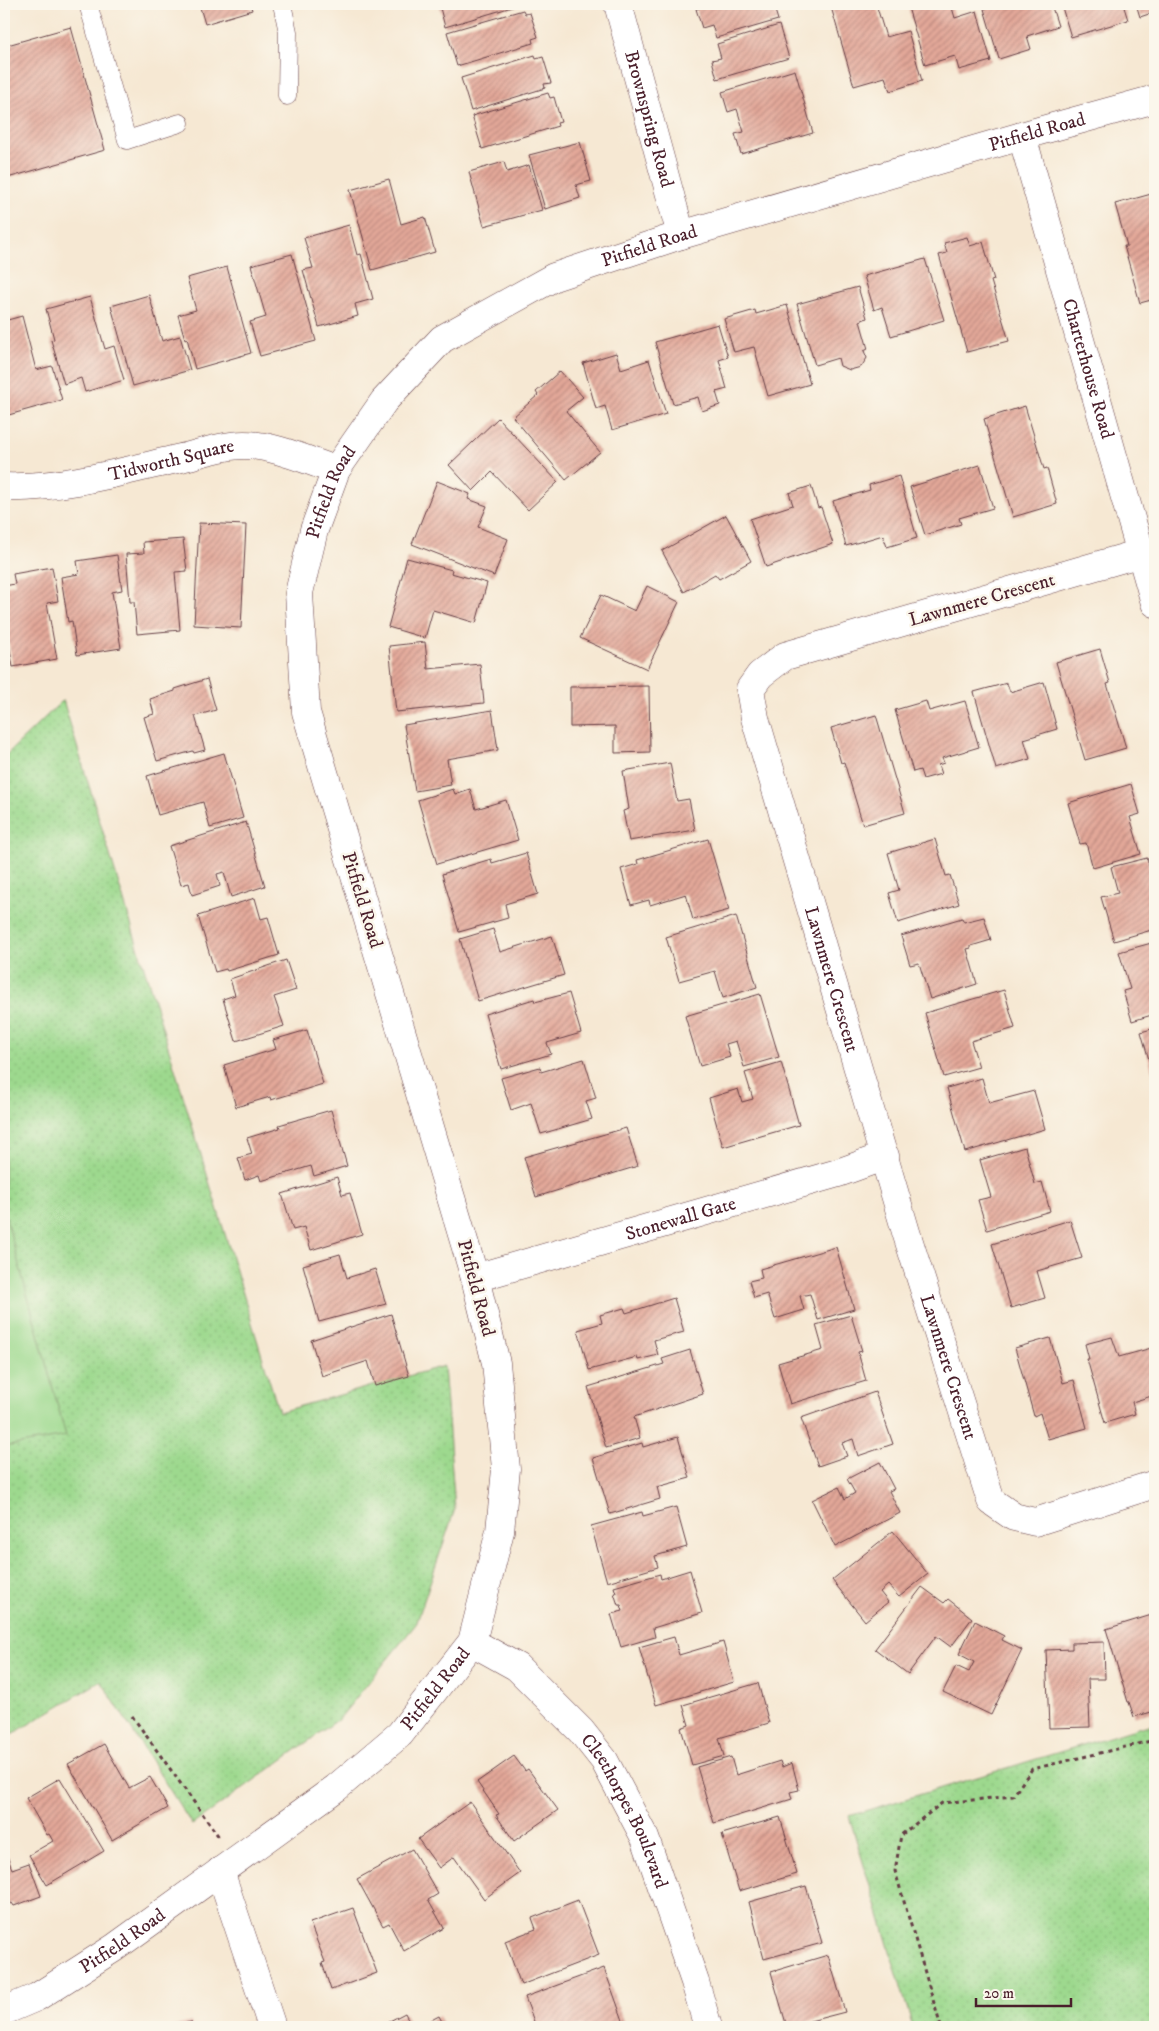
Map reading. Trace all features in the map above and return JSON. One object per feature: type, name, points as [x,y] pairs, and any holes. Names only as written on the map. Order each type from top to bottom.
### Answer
[{"type":"street","name":"Brownspring Road","points":[[618,4],[680,235]]},
{"type":"street","name":"Pitfield Road","points":[[4,2011],[38,1997],[114,1948],[336,1788],[400,1734],[472,1642],[500,1531],[506,1469],[496,1362],[475,1278],[306,712],[299,593],[314,530],[336,470],[384,401],[442,339],[554,277],[680,235],[1155,99]]},
{"type":"street","name":"Charterhouse Road","points":[[1022,136],[1155,603]]},
{"type":"street","name":"Tidworth Square","points":[[4,487],[19,488],[58,483],[216,448],[245,445],[286,453],[336,470]]},
{"type":"street","name":"Lawnmere Crescent","points":[[1141,553],[785,656],[760,675],[750,689],[755,718],[906,1232],[991,1501],[1014,1517],[1036,1522],[1155,1484]]},
{"type":"street","name":"Stonewall Gate","points":[[475,1278],[838,1173],[884,1156]]},
{"type":"street","name":"Cleethorpes Boulevard","points":[[472,1642],[516,1667],[581,1731],[604,1760],[645,1838],[695,1982],[708,2027]]},
{"type":"street","points":[[227,1865],[272,2027]]},
{"type":"lane","points":[[88,4],[127,140],[180,123]]},
{"type":"lane","points":[[282,4],[288,32],[287,96]]},
{"type":"path","points":[[132,1716],[227,1865]]},
{"type":"path","points":[[941,2027],[894,1871],[901,1836],[942,1803],[1013,1796],[1032,1769],[1155,1740]]},
{"type":"green space","points":[[63,700],[279,1412],[444,1366],[455,1509],[416,1624],[339,1719],[192,1825],[101,1681],[4,1739],[4,757]]},
{"type":"green space","points":[[4,1210],[66,1436],[4,1447]]},
{"type":"green space","points":[[1155,1723],[1155,2027],[913,2027],[849,1816]]},
{"type":"building","points":[[199,4],[250,4],[252,10],[205,24]]},
{"type":"building","points":[[439,4],[522,4],[445,27]]},
{"type":"building","points":[[713,4],[773,4],[778,20],[716,38],[712,25],[702,28],[696,9]]},
{"type":"building","points":[[841,4],[876,4],[886,37],[908,31],[922,81],[890,91],[885,77],[854,86],[831,7]]},
{"type":"building","points":[[907,4],[951,4],[955,18],[977,11],[991,61],[959,70],[955,56],[925,65]]},
{"type":"building","points":[[1002,4],[1051,4],[1058,26],[1027,36],[1031,49],[999,59],[984,9]]},
{"type":"building","points":[[1061,4],[1123,4],[1128,20],[1071,37]]},
{"type":"building","points":[[1136,4],[1155,4],[1155,12],[1140,17]]},
{"type":"building","points":[[523,10],[525,14],[530,13],[538,37],[532,39],[533,43],[457,66],[447,32]]},
{"type":"building","points":[[779,25],[789,58],[717,79],[712,60],[721,58],[717,44]]},
{"type":"building","points":[[71,27],[105,150],[4,179],[4,46]]},
{"type":"building","points":[[535,55],[536,59],[543,57],[551,83],[544,84],[545,88],[471,111],[461,78]]},
{"type":"building","points":[[795,70],[813,133],[741,154],[735,134],[744,132],[737,109],[728,112],[722,92]]},
{"type":"building","points":[[548,93],[550,98],[554,97],[561,122],[557,123],[558,126],[482,149],[472,116]]},
{"type":"building","points":[[580,142],[591,181],[576,185],[580,198],[545,209],[529,155]]},
{"type":"building","points":[[504,162],[507,172],[529,165],[542,210],[484,226],[469,172]]},
{"type":"building","points":[[389,179],[401,224],[425,217],[435,252],[372,270],[350,190]]},
{"type":"building","points":[[1155,193],[1155,299],[1140,303],[1124,246],[1127,246],[1115,204]]},
{"type":"building","points":[[349,225],[357,255],[361,254],[373,299],[355,304],[358,316],[319,327],[303,270],[313,268],[304,238]]},
{"type":"building","points":[[967,237],[970,246],[983,242],[994,280],[991,281],[1009,341],[967,352],[939,255],[947,253],[944,243]]},
{"type":"building","points":[[292,254],[316,341],[260,356],[250,322],[266,317],[251,265]]},
{"type":"building","points":[[925,259],[944,320],[891,336],[882,307],[874,310],[864,276]]},
{"type":"building","points":[[227,267],[251,353],[195,369],[187,338],[185,339],[178,315],[196,310],[187,278]]},
{"type":"building","points":[[858,287],[867,318],[860,321],[868,349],[864,351],[867,358],[861,367],[850,370],[840,366],[838,358],[815,365],[797,304]]},
{"type":"building","points":[[149,295],[162,341],[180,336],[190,370],[133,386],[111,306]]},
{"type":"building","points":[[90,297],[105,349],[114,346],[124,380],[85,392],[81,378],[64,384],[51,340],[54,339],[46,309]]},
{"type":"building","points":[[787,305],[810,384],[768,396],[754,347],[734,352],[724,319],[755,310],[756,314]]},
{"type":"building","points":[[22,316],[36,370],[52,366],[62,400],[5,416],[4,321]]},
{"type":"building","points":[[718,324],[728,357],[719,360],[727,389],[716,392],[720,405],[702,411],[698,397],[673,404],[655,342]]},
{"type":"building","points":[[616,353],[621,369],[649,360],[666,414],[612,430],[605,406],[596,409],[583,363]]},
{"type":"building","points":[[560,371],[583,397],[566,411],[600,452],[566,480],[513,417],[538,395],[536,392]]},
{"type":"building","points":[[1025,406],[1044,469],[1047,468],[1057,504],[1013,517],[984,419]]},
{"type":"building","points":[[498,418],[558,482],[528,510],[492,472],[473,491],[449,465]]},
{"type":"building","points":[[980,465],[993,508],[959,518],[961,524],[925,535],[910,487]]},
{"type":"building","points":[[899,476],[917,538],[887,547],[883,535],[846,546],[833,501],[870,490],[869,485]]},
{"type":"building","points":[[437,481],[470,494],[468,499],[487,506],[478,527],[508,539],[494,576],[412,544]]},
{"type":"building","points":[[811,486],[818,508],[821,507],[833,544],[766,567],[750,519],[793,505],[789,493]]},
{"type":"building","points":[[726,515],[751,561],[719,579],[715,574],[684,592],[662,551]]},
{"type":"building","points":[[199,523],[246,525],[241,628],[194,625]]},
{"type":"building","points":[[183,539],[187,571],[175,572],[180,630],[137,634],[134,602],[130,602],[126,554],[144,553],[143,542]]},
{"type":"building","points":[[117,555],[122,590],[112,592],[121,648],[77,655],[72,621],[68,622],[61,577],[79,574],[77,561]]},
{"type":"building","points":[[407,558],[452,570],[451,573],[487,583],[476,623],[433,610],[425,638],[388,627]]},
{"type":"building","points":[[52,567],[58,601],[47,603],[57,659],[13,667],[7,634],[4,634],[4,586],[15,584],[13,574]]},
{"type":"building","points":[[647,586],[679,602],[647,669],[580,638],[601,595],[635,611]]},
{"type":"building","points":[[425,642],[428,669],[480,664],[484,703],[396,712],[389,646]]},
{"type":"building","points":[[1100,649],[1110,683],[1107,684],[1126,748],[1085,760],[1056,662]]},
{"type":"building","points":[[207,679],[216,710],[195,716],[205,750],[194,753],[193,751],[157,761],[144,717],[154,714],[150,699]]},
{"type":"building","points":[[1044,682],[1057,729],[1024,739],[1030,759],[996,769],[974,692],[1007,683],[1010,692]]},
{"type":"building","points":[[649,686],[650,752],[615,753],[615,726],[570,727],[570,687]]},
{"type":"building","points":[[926,701],[929,711],[965,701],[979,747],[942,758],[944,763],[938,765],[941,774],[923,779],[920,770],[913,772],[895,710]]},
{"type":"building","points":[[492,710],[498,750],[447,759],[451,785],[415,791],[404,725]]},
{"type":"building","points":[[876,715],[905,813],[863,825],[844,762],[841,763],[831,728]]},
{"type":"building","points":[[224,753],[243,818],[210,828],[203,802],[158,815],[147,776]]},
{"type":"building","points":[[670,763],[677,801],[689,799],[695,830],[629,841],[623,811],[629,809],[623,771]]},
{"type":"building","points":[[1131,784],[1140,814],[1130,817],[1141,854],[1093,868],[1086,843],[1080,844],[1068,803]]},
{"type":"building","points":[[453,789],[455,794],[470,789],[476,809],[506,800],[518,840],[437,864],[418,800]]},
{"type":"building","points":[[246,822],[265,886],[231,897],[224,872],[217,874],[220,886],[192,895],[189,883],[181,885],[169,846]]},
{"type":"building","points":[[708,839],[729,910],[693,920],[686,894],[650,905],[649,900],[631,905],[621,869],[638,864],[637,860]]},
{"type":"building","points":[[935,839],[946,876],[950,875],[959,904],[898,923],[889,893],[899,890],[888,853]]},
{"type":"building","points":[[526,853],[538,894],[505,904],[508,918],[459,932],[442,874],[491,859],[492,863]]},
{"type":"building","points":[[1147,858],[1155,888],[1155,929],[1114,941],[1101,897],[1118,893],[1111,867]]},
{"type":"building","points":[[255,898],[261,919],[268,917],[279,955],[227,971],[226,969],[215,972],[198,916]]},
{"type":"building","points":[[736,916],[757,987],[723,998],[715,971],[679,981],[666,937]]},
{"type":"building","points":[[984,917],[991,940],[967,949],[977,984],[930,999],[919,963],[910,965],[901,936],[962,918],[964,922]]},
{"type":"building","points":[[493,929],[500,952],[552,936],[564,975],[478,1001],[460,939]]},
{"type":"building","points":[[1155,942],[1155,1014],[1132,1021],[1123,991],[1130,989],[1119,952]]},
{"type":"building","points":[[286,960],[296,990],[274,997],[284,1026],[236,1041],[223,999],[235,995],[230,979]]},
{"type":"building","points":[[1004,990],[1015,1028],[971,1041],[979,1067],[944,1077],[925,1013]]},
{"type":"building","points":[[569,993],[581,1033],[547,1043],[551,1054],[501,1069],[485,1014],[534,999],[535,1002]]},
{"type":"building","points":[[760,994],[779,1057],[744,1067],[736,1041],[726,1044],[730,1057],[700,1066],[685,1016]]},
{"type":"building","points":[[1155,1028],[1155,1081],[1141,1032]]},
{"type":"building","points":[[307,1030],[323,1084],[271,1100],[270,1097],[236,1107],[224,1065],[276,1049],[273,1040]]},
{"type":"building","points":[[584,1059],[596,1098],[586,1101],[592,1119],[541,1134],[531,1103],[511,1110],[501,1078],[540,1067],[541,1072]]},
{"type":"building","points":[[781,1062],[799,1125],[723,1147],[709,1098],[738,1089],[742,1102],[753,1099],[745,1073]]},
{"type":"building","points":[[982,1078],[989,1103],[1034,1091],[1045,1129],[965,1152],[947,1088]]},
{"type":"building","points":[[331,1110],[347,1166],[314,1176],[311,1166],[261,1181],[259,1175],[245,1180],[238,1158],[252,1154],[247,1138],[280,1128],[279,1125]]},
{"type":"building","points":[[626,1128],[638,1166],[536,1197],[524,1157]]},
{"type":"building","points":[[1025,1147],[1035,1184],[1042,1182],[1050,1211],[987,1230],[978,1200],[991,1197],[980,1160]]},
{"type":"building","points":[[337,1177],[342,1195],[350,1193],[362,1234],[311,1250],[304,1227],[293,1230],[282,1194]]},
{"type":"building","points":[[1070,1220],[1082,1258],[1037,1271],[1045,1298],[1011,1308],[992,1244]]},
{"type":"building","points":[[836,1247],[854,1309],[818,1320],[810,1294],[800,1296],[804,1310],[775,1319],[767,1294],[754,1298],[749,1281],[762,1278],[760,1269]]},
{"type":"building","points":[[340,1254],[347,1278],[375,1269],[386,1304],[319,1322],[303,1265]]},
{"type":"building","points":[[674,1298],[684,1332],[654,1340],[658,1355],[638,1360],[637,1357],[589,1370],[578,1330],[602,1323],[600,1315],[624,1308],[626,1313]]},
{"type":"building","points":[[391,1314],[409,1376],[375,1386],[368,1361],[322,1376],[311,1340]]},
{"type":"building","points":[[851,1315],[862,1351],[858,1352],[866,1381],[790,1404],[778,1363],[823,1350],[816,1325]]},
{"type":"building","points":[[1112,1337],[1119,1357],[1155,1347],[1155,1395],[1132,1402],[1135,1414],[1105,1423],[1087,1359],[1089,1359],[1085,1344]]},
{"type":"building","points":[[1050,1338],[1063,1383],[1074,1380],[1087,1428],[1048,1439],[1040,1413],[1034,1416],[1015,1348]]},
{"type":"building","points":[[690,1350],[703,1394],[634,1417],[640,1438],[606,1448],[588,1387],[664,1364],[662,1359]]},
{"type":"building","points":[[875,1392],[893,1444],[858,1456],[853,1439],[842,1443],[847,1456],[818,1466],[801,1418]]},
{"type":"building","points":[[678,1437],[690,1478],[657,1487],[660,1499],[610,1514],[593,1458],[642,1443],[643,1447]]},
{"type":"building","points":[[880,1462],[894,1489],[889,1491],[900,1513],[835,1547],[812,1500],[839,1487],[845,1499],[855,1493],[847,1479]]},
{"type":"building","points":[[676,1507],[687,1547],[655,1556],[658,1567],[607,1582],[591,1526],[642,1512],[643,1516]]},
{"type":"building","points":[[893,1531],[928,1574],[899,1597],[888,1585],[880,1592],[888,1602],[865,1621],[832,1580]]},
{"type":"building","points":[[690,1570],[702,1613],[653,1628],[655,1637],[621,1647],[611,1614],[623,1611],[621,1605],[618,1605],[614,1587],[660,1574],[661,1579]]},
{"type":"building","points":[[922,1587],[944,1603],[948,1599],[972,1618],[951,1647],[936,1636],[908,1674],[875,1649]]},
{"type":"building","points":[[1155,1614],[1155,1652],[1153,1653],[1155,1659],[1155,1711],[1134,1717],[1106,1629]]},
{"type":"building","points":[[975,1621],[1004,1636],[1002,1640],[1022,1650],[991,1715],[943,1692],[956,1666],[969,1672],[974,1662],[959,1654]]},
{"type":"building","points":[[674,1637],[679,1655],[723,1642],[734,1682],[656,1705],[639,1647]]},
{"type":"building","points":[[1104,1642],[1105,1679],[1088,1679],[1090,1727],[1049,1728],[1046,1650],[1072,1649],[1072,1643]]},
{"type":"building","points":[[758,1683],[769,1723],[719,1738],[724,1756],[692,1765],[681,1728],[689,1725],[683,1705]]},
{"type":"building","points":[[104,1744],[129,1788],[150,1777],[168,1808],[112,1840],[68,1764]]},
{"type":"building","points":[[514,1756],[525,1771],[528,1769],[558,1810],[514,1841],[496,1815],[499,1814],[477,1782]]},
{"type":"building","points":[[731,1757],[736,1775],[780,1761],[782,1767],[792,1763],[799,1790],[790,1792],[792,1799],[714,1823],[697,1767]]},
{"type":"building","points":[[60,1778],[104,1851],[47,1885],[29,1855],[53,1841],[49,1834],[47,1835],[26,1798]]},
{"type":"building","points":[[470,1802],[520,1873],[484,1899],[454,1857],[439,1868],[418,1839]]},
{"type":"building","points":[[780,1817],[797,1874],[739,1891],[722,1834]]},
{"type":"building","points":[[4,1848],[12,1869],[29,1863],[41,1896],[14,1906],[12,1903],[4,1906]]},
{"type":"building","points":[[412,1849],[438,1894],[428,1900],[444,1928],[404,1951],[389,1923],[383,1926],[357,1879]]},
{"type":"building","points":[[806,1886],[822,1943],[764,1959],[749,1902]]},
{"type":"building","points":[[578,1900],[599,1955],[521,1985],[505,1941],[536,1929],[532,1918]]},
{"type":"building","points":[[353,1908],[377,1973],[331,1990],[322,1963],[325,1962],[310,1923]]},
{"type":"building","points":[[828,1955],[845,2012],[787,2027],[771,1972]]},
{"type":"building","points":[[604,1968],[625,2026],[536,2027],[525,1997]]},
{"type":"building","points":[[405,2013],[412,2027],[384,2027],[382,2025]]},
{"type":"building","points":[[439,2016],[445,2027],[418,2027]]},
{"type":"building","points":[[191,2022],[192,2027],[172,2027]]}]
